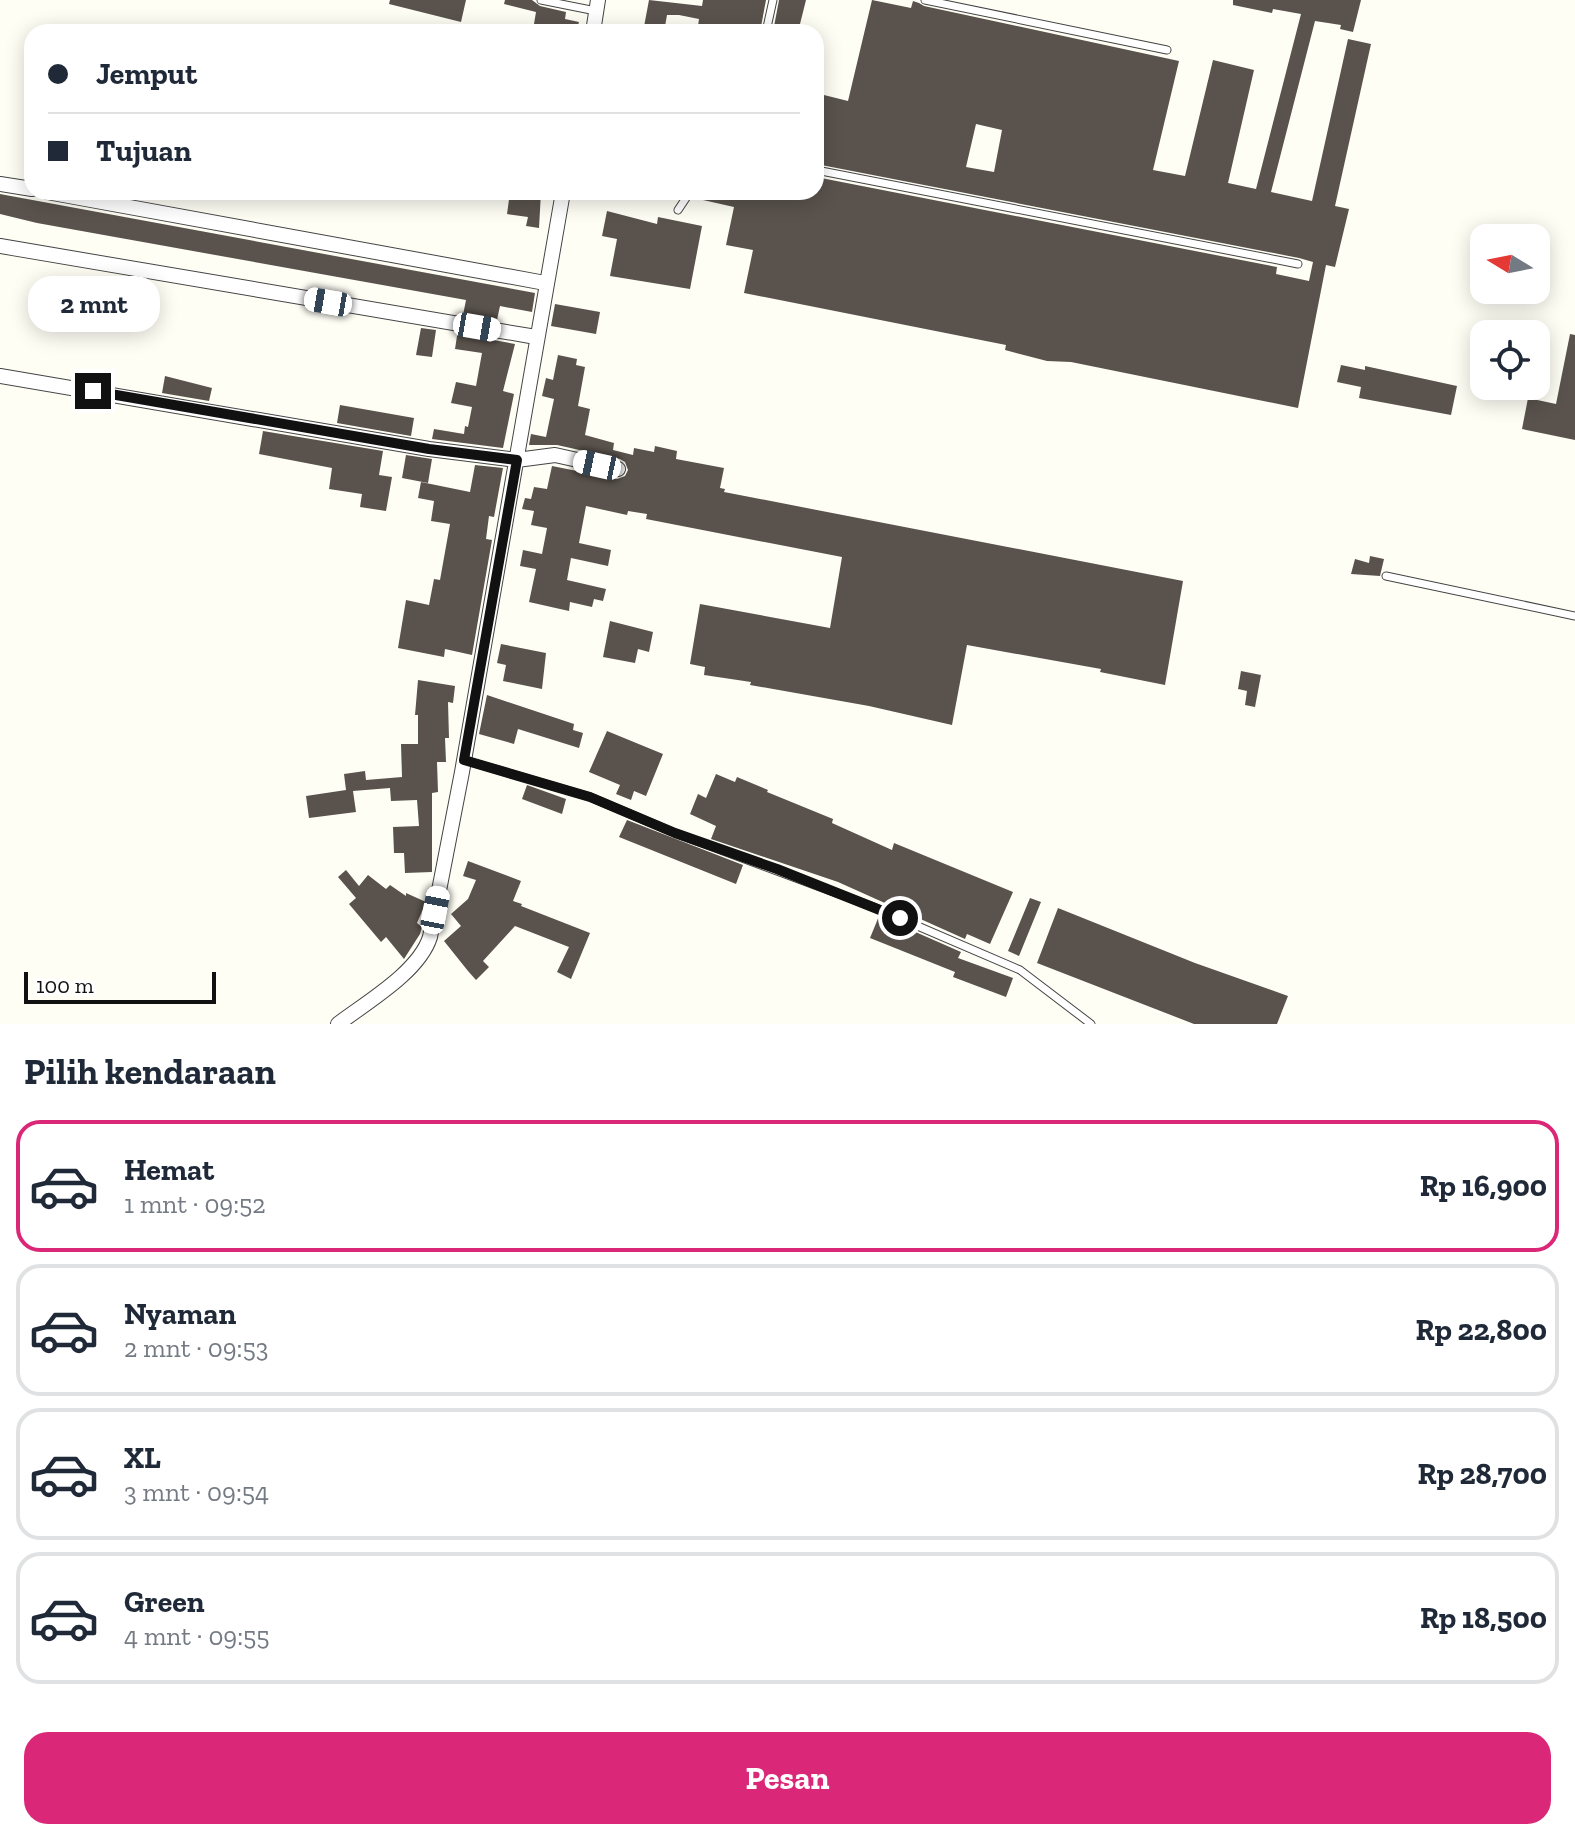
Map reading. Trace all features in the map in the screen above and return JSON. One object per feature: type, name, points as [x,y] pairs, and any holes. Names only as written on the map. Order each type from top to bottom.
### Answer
[{"type":"street","points":[[0,184],[24,188]]},
{"type":"street","points":[[91,200],[545,283]]},
{"type":"street","points":[[338,1024],[412,966],[426,949],[464,760],[561,200]]},
{"type":"street","points":[[0,246],[536,337]]},
{"type":"street","points":[[0,376],[416,447],[517,460],[555,455],[618,469]]},
{"type":"lane","points":[[541,0],[597,6]]},
{"type":"lane","points":[[768,24],[773,0]]},
{"type":"lane","points":[[925,0],[1167,50]]},
{"type":"lane","points":[[824,172],[1298,264]]},
{"type":"lane","points":[[678,210],[685,200]]},
{"type":"lane","points":[[1386,576],[1575,616]]},
{"type":"lane","points":[[464,760],[590,797],[675,833],[871,906],[1020,970],[1091,1024]]},
{"type":"building","points":[[390,0],[466,0],[461,22],[389,4]]},
{"type":"building","points":[[505,0],[532,0],[540,6],[566,12],[565,19],[579,22],[534,24],[536,12],[504,4]]},
{"type":"building","points":[[649,0],[702,6],[703,0],[766,0],[762,24],[698,24],[699,19],[667,15],[665,24],[644,24]]},
{"type":"building","points":[[779,0],[806,0],[800,24],[774,24]]},
{"type":"building","points":[[872,0],[911,8],[913,1],[924,6],[1179,61],[1153,170],[1185,176],[1213,60],[1254,70],[1228,183],[1256,189],[1301,14],[1273,9],[1272,13],[1233,5],[1233,0],[1361,0],[1353,32],[1340,29],[1341,25],[1315,21],[1271,192],[1312,201],[1348,39],[1371,44],[1335,206],[1349,209],[1335,267],[1326,265],[1298,408],[1071,362],[1047,361],[1005,350],[1006,345],[744,293],[753,250],[726,245],[734,207],[703,200],[824,200],[824,179],[1277,267],[1276,274],[1309,281],[1313,262],[1299,258],[824,166],[824,95],[848,101]],"holes":[[[976,124],[1002,130],[994,172],[966,167]]]},
{"type":"building","points":[[0,194],[535,293],[532,312],[500,306],[497,320],[463,315],[466,300],[0,214]]},
{"type":"building","points":[[509,200],[541,200],[539,228],[526,226],[528,217],[507,214]]},
{"type":"building","points":[[607,211],[657,224],[658,217],[702,226],[690,289],[610,276],[617,239],[602,236]]},
{"type":"building","points":[[555,304],[600,312],[596,334],[551,326]]},
{"type":"building","points":[[421,328],[436,330],[432,357],[416,355]]},
{"type":"building","points":[[460,334],[515,344],[503,391],[514,394],[503,448],[432,439],[434,429],[464,434],[465,426],[468,427],[472,407],[451,403],[456,382],[476,386],[482,353],[455,349]]},
{"type":"building","points":[[1570,334],[1575,335],[1575,440],[1522,429],[1528,400],[1556,404]]},
{"type":"building","points":[[558,355],[577,359],[576,365],[585,367],[578,406],[590,409],[585,435],[614,443],[613,450],[633,455],[634,448],[654,452],[655,446],[677,451],[676,459],[724,468],[720,488],[725,489],[724,492],[1183,581],[1165,685],[1100,672],[1101,669],[967,645],[952,725],[869,706],[750,685],[751,682],[704,675],[705,667],[690,664],[700,604],[830,628],[842,557],[646,519],[647,514],[628,511],[627,515],[586,506],[579,543],[611,550],[608,566],[571,558],[567,580],[606,589],[603,601],[594,599],[592,607],[570,602],[569,611],[529,602],[536,569],[520,566],[523,550],[542,554],[547,528],[531,525],[534,511],[522,509],[525,498],[531,499],[534,487],[547,489],[552,466],[617,479],[625,476],[628,470],[620,459],[557,445],[529,445],[531,434],[546,437],[554,399],[542,396],[546,378],[553,380]]},
{"type":"building","points":[[1341,365],[1365,370],[1365,366],[1457,386],[1451,415],[1359,398],[1361,387],[1337,382]]},
{"type":"building","points":[[165,376],[212,388],[209,401],[162,393]]},
{"type":"building","points":[[340,405],[414,418],[411,436],[337,423]]},
{"type":"building","points":[[263,431],[383,451],[379,475],[392,477],[386,511],[360,507],[362,494],[329,489],[332,468],[259,454]]},
{"type":"building","points":[[406,455],[432,459],[428,483],[402,478]]},
{"type":"building","points":[[475,465],[503,468],[494,517],[489,516],[486,539],[492,540],[472,655],[445,649],[444,657],[398,648],[406,600],[429,605],[434,579],[440,580],[450,524],[431,521],[434,501],[418,498],[421,482],[470,492]]},
{"type":"building","points":[[1370,556],[1384,559],[1380,576],[1351,574],[1355,559],[1369,563]]},
{"type":"building","points":[[610,621],[653,632],[649,652],[638,649],[635,663],[603,657]]},
{"type":"building","points":[[501,644],[546,653],[542,689],[503,681],[506,665],[497,663]]},
{"type":"building","points":[[1241,671],[1261,675],[1255,707],[1245,705],[1247,691],[1238,689]]},
{"type":"building","points":[[418,680],[455,686],[453,703],[448,702],[446,762],[437,762],[438,792],[432,793],[432,872],[405,873],[404,853],[394,853],[393,827],[419,826],[417,800],[391,801],[390,788],[353,791],[356,812],[309,818],[306,796],[346,790],[344,774],[365,771],[366,780],[402,777],[401,744],[418,744],[418,715],[415,715]]},
{"type":"building","points":[[487,695],[574,724],[573,730],[583,733],[579,748],[518,729],[514,744],[479,734]]},
{"type":"building","points":[[607,731],[663,754],[646,796],[634,791],[631,800],[616,794],[620,785],[589,772]]},
{"type":"building","points":[[716,774],[735,782],[737,777],[768,790],[892,850],[894,843],[1013,892],[990,944],[967,934],[965,939],[838,882],[711,839],[716,826],[690,814],[698,794],[706,798]]},
{"type":"building","points":[[527,785],[566,799],[562,814],[522,799]]},
{"type":"building","points":[[627,820],[743,865],[736,884],[619,837]]},
{"type":"building","points":[[468,861],[521,881],[513,901],[521,906],[590,933],[571,979],[557,972],[569,947],[515,926],[483,961],[489,967],[476,980],[468,971],[444,941],[461,926],[451,914],[468,899],[476,880],[463,876]]},
{"type":"building","points":[[346,870],[359,886],[368,875],[386,889],[390,885],[406,896],[406,893],[426,902],[417,923],[422,927],[420,934],[404,959],[386,937],[381,942],[349,904],[356,898],[338,877]]},
{"type":"building","points":[[1030,898],[1041,902],[1019,956],[1008,951]]},
{"type":"building","points":[[1058,908],[1195,963],[1288,996],[1277,1024],[1194,1024],[1037,963]]},
{"type":"building","points":[[879,916],[961,952],[958,958],[1013,978],[1006,997],[953,977],[955,972],[870,938]]},
{"type":"route","points":[[93,391],[429,449],[517,460],[464,760],[629,811],[675,833],[900,918]]}]
